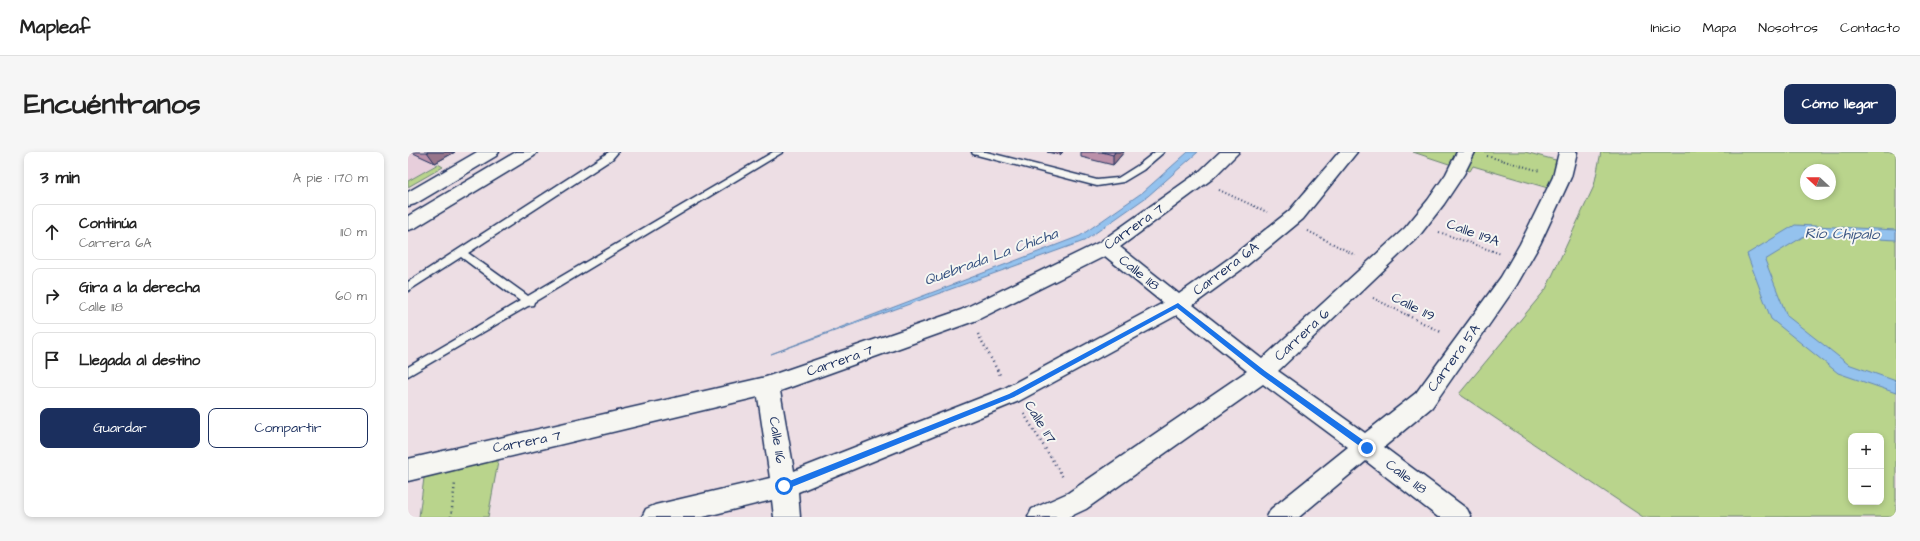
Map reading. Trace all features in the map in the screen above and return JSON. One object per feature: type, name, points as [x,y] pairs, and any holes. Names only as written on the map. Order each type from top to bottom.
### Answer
[{"type":"street","points":[[408,200],[490,152]]},
{"type":"street","points":[[408,224],[528,152]]},
{"type":"street","name":"Carrera 7","points":[[408,470],[458,457],[542,440],[768,386],[969,316],[1107,247],[1206,175],[1230,152]]},
{"type":"street","name":"Carrera 6A","points":[[655,517],[784,486],[1011,396],[1178,305],[1238,262],[1296,215],[1348,152]]},
{"type":"street","name":"Carrera 5A","points":[[1280,517],[1367,448],[1424,400],[1509,281],[1562,177],[1568,152]]},
{"type":"street","name":"Carrera 6","points":[[1041,517],[1077,501],[1263,372],[1353,288],[1418,224],[1455,174],[1476,154]]},
{"type":"street","name":"Calle 118","points":[[1107,247],[1263,372],[1458,517]]},
{"type":"street","name":"Calle 116","points":[[768,386],[784,486],[787,517]]},
{"type":"lane","points":[[408,287],[609,157],[614,152]]},
{"type":"lane","points":[[408,372],[529,302],[779,152]]},
{"type":"lane","points":[[976,152],[1097,183],[1120,180],[1140,168],[1160,152]]},
{"type":"lane","points":[[461,252],[529,302]]},
{"type":"path","points":[[1476,154],[1562,177]]},
{"type":"path","name":"Calle 119A","points":[[1418,224],[1520,261]]},
{"type":"path","name":"Calle 119","points":[[1353,288],[1464,344]]},
{"type":"path","name":"Calle 117","points":[[969,316],[1011,396],[1031,425],[1077,501]]},
{"type":"path","points":[[451,517],[458,457]]},
{"type":"shaded area","points":[[408,152],[455,152],[408,181]]},
{"type":"green space","points":[[1413,152],[1525,152],[1567,163],[1558,191],[1473,166],[1470,171]]},
{"type":"green space","points":[[1601,152],[1896,152],[1896,517],[1643,517],[1459,394],[1546,289],[1594,186]]},
{"type":"green space","points":[[438,164],[443,167],[408,187],[408,181]]},
{"type":"green space","points":[[500,451],[488,517],[419,517],[425,470]]},
{"type":"water","points":[[1188,152],[1198,152],[1148,196],[1084,241],[771,354],[1080,236],[1143,192]]},
{"type":"water","name":"Río Chipalo","points":[[1795,225],[1896,230],[1896,240],[1806,235],[1765,260],[1787,316],[1848,364],[1896,381],[1896,393],[1838,373],[1771,319],[1747,254]]},
{"type":"building","points":[[1102,152],[1115,152],[1113,155]]},
{"type":"route","points":[[784,486],[1011,396],[1178,305],[1263,372],[1367,448]]},
{"type":"water label","name":"Quebrada La Chicha","points":[[991,257]]}]
